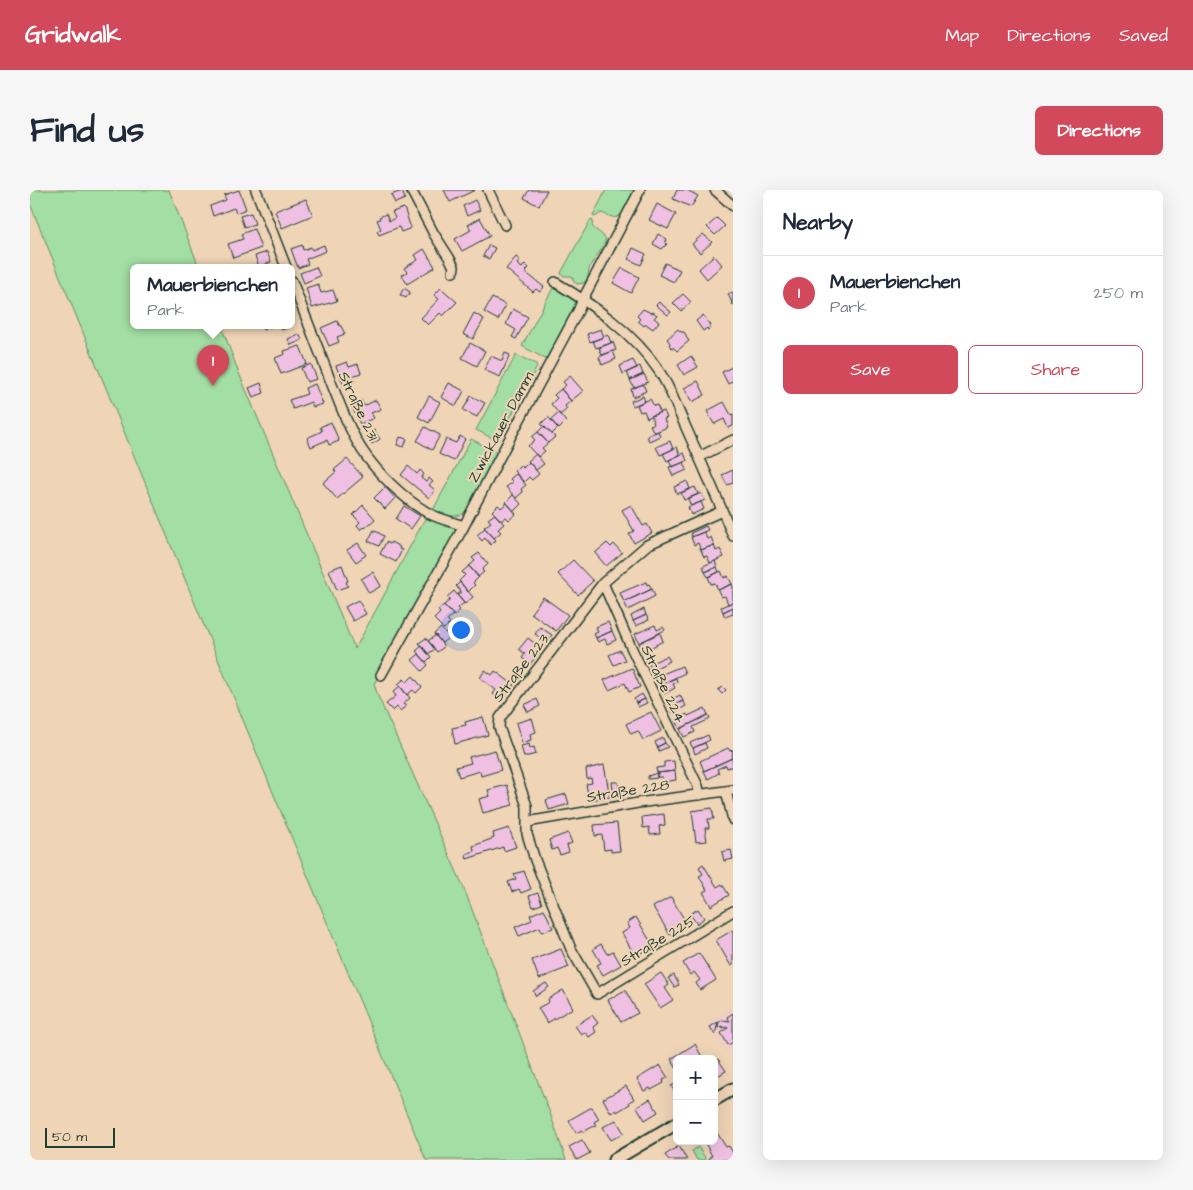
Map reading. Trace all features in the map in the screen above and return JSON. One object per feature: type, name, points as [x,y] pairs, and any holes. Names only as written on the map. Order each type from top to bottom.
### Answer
[{"type":"street","points":[[256,190],[285,264]]},
{"type":"street","points":[[412,190],[434,234],[450,259],[454,267],[453,272]]},
{"type":"street","points":[[488,190],[505,225]]},
{"type":"street","name":"Zwickauer Damm","points":[[381,675],[464,526],[640,190]]},
{"type":"street","points":[[715,190],[733,206]]},
{"type":"street","points":[[555,282],[583,299],[623,332],[640,347],[659,371],[733,536]]},
{"type":"street","name":"Straße 231","points":[[295,289],[350,428],[362,450],[391,483],[430,514],[464,526]]},
{"type":"street","points":[[699,457],[733,440]]},
{"type":"street","name":"Straße 223","points":[[597,994],[571,949],[535,860],[527,834],[527,806],[499,727],[500,718],[603,583],[647,544],[722,511]]},
{"type":"street","name":"Straße 224","points":[[603,583],[630,647],[698,786],[700,795]]},
{"type":"street","points":[[729,790],[733,820]]},
{"type":"street","name":"Straße 228","points":[[528,822],[729,790]]},
{"type":"street","name":"Straße 225","points":[[597,994],[733,911]]},
{"type":"street","points":[[718,1098],[733,1089]]},
{"type":"street","points":[[614,1160],[673,1125]]},
{"type":"shaded area","points":[[733,1006],[733,1061],[729,1052],[725,1050],[707,1022]]},
{"type":"green space","points":[[30,190],[169,190],[198,264],[130,264],[130,329],[222,329],[238,371],[355,649],[427,515],[460,527],[374,684],[463,886],[566,1160],[426,1160],[30,204]]},
{"type":"green space","points":[[606,190],[635,190],[624,211],[618,217],[601,213],[595,217],[593,216]]},
{"type":"green space","points":[[591,219],[593,221],[592,226],[606,239],[602,249],[592,262],[588,277],[584,283],[577,284],[572,276],[565,276],[561,273]]},
{"type":"green space","points":[[554,286],[570,296],[577,305],[547,360],[522,346]]},
{"type":"green space","points":[[516,355],[536,364],[537,367],[498,441],[476,430]]},
{"type":"green space","points":[[471,439],[499,453],[465,512],[461,515],[452,516],[433,510]]},
{"type":"green space","points":[[698,1147],[705,1160],[697,1160],[692,1151]]},
{"type":"building","points":[[239,190],[246,209],[236,213],[234,208],[213,216],[210,206],[226,200],[224,195]]},
{"type":"building","points":[[444,190],[475,190],[450,202]]},
{"type":"building","points":[[529,190],[547,190],[539,206],[524,198]]},
{"type":"building","points":[[677,190],[687,190],[698,196],[691,207],[673,199]]},
{"type":"building","points":[[402,191],[405,199],[395,203],[391,195]]},
{"type":"building","points":[[306,199],[313,215],[282,228],[275,211]]},
{"type":"building","points":[[475,200],[480,210],[467,216],[463,206]]},
{"type":"building","points":[[657,204],[676,214],[668,229],[649,220]]},
{"type":"building","points":[[404,208],[411,228],[401,232],[399,227],[379,235],[377,231],[381,229],[377,220],[380,219],[379,217],[386,214],[389,221],[395,218],[392,212]]},
{"type":"building","points":[[251,213],[255,224],[244,227],[240,216]]},
{"type":"building","points":[[480,218],[490,236],[462,251],[455,239],[471,230],[468,225]]},
{"type":"building","points":[[717,218],[725,226],[715,235],[707,227]]},
{"type":"building","points":[[254,229],[261,248],[233,258],[228,244],[243,239],[241,234]]},
{"type":"building","points":[[658,234],[667,239],[665,243],[667,244],[662,249],[653,244]]},
{"type":"building","points":[[703,234],[712,242],[700,253],[692,244]]},
{"type":"building","points":[[302,245],[303,250],[311,247],[312,250],[324,245],[326,251],[306,259],[308,264],[298,268],[291,249]]},
{"type":"building","points":[[489,245],[495,248],[489,259],[483,256]]},
{"type":"building","points":[[633,248],[646,254],[641,265],[628,259]]},
{"type":"building","points":[[424,249],[435,267],[407,284],[402,275],[407,272],[404,268],[418,260],[415,255]]},
{"type":"building","points":[[267,252],[271,262],[258,264],[255,256]]},
{"type":"building","points":[[714,255],[722,265],[707,279],[699,269]]},
{"type":"building","points":[[516,257],[520,260],[517,264],[522,268],[525,264],[529,268],[525,272],[544,287],[540,292],[536,289],[533,292],[506,269]]},
{"type":"building","points":[[665,263],[680,270],[674,282],[659,275]]},
{"type":"building","points":[[316,267],[320,276],[304,283],[300,273]]},
{"type":"building","points":[[622,268],[639,277],[631,293],[613,283]]},
{"type":"building","points":[[318,284],[321,293],[333,290],[337,301],[312,308],[306,288]]},
{"type":"building","points":[[404,288],[410,292],[406,298],[400,295]]},
{"type":"building","points":[[441,288],[457,302],[443,316],[440,313],[428,325],[421,318],[439,299],[434,295]]},
{"type":"building","points":[[733,292],[733,305],[728,294]]},
{"type":"building","points":[[683,294],[691,302],[681,311],[673,303]]},
{"type":"building","points":[[492,298],[506,305],[498,320],[484,312]]},
{"type":"building","points":[[659,302],[671,312],[668,315],[656,305]]},
{"type":"building","points":[[513,309],[528,317],[516,339],[512,337],[516,330],[506,324]]},
{"type":"building","points":[[643,309],[657,315],[654,318],[659,322],[653,329],[646,324],[644,326],[638,321],[640,319],[637,316]]},
{"type":"building","points":[[474,313],[484,319],[473,339],[463,334]]},
{"type":"building","points":[[703,315],[711,325],[708,330],[707,328],[703,331],[696,321]]},
{"type":"building","points":[[337,321],[345,334],[337,337],[339,342],[329,346],[321,328]]},
{"type":"building","points":[[601,329],[604,337],[590,342],[587,334]]},
{"type":"building","points":[[678,329],[684,332],[689,341],[677,351],[669,345],[670,343],[667,339]]},
{"type":"building","points":[[299,334],[302,340],[291,345],[288,339]]},
{"type":"building","points":[[608,335],[611,343],[596,348],[593,341]]},
{"type":"building","points":[[613,342],[616,350],[602,355],[599,348]]},
{"type":"building","points":[[470,343],[485,351],[477,366],[462,358]]},
{"type":"building","points":[[300,346],[307,364],[281,374],[275,358],[285,354],[284,351]]},
{"type":"building","points":[[613,351],[616,359],[602,365],[599,357]]},
{"type":"building","points":[[505,353],[510,355],[500,377],[484,370],[491,356],[502,361]]},
{"type":"building","points":[[691,356],[698,367],[684,375],[678,365]]},
{"type":"building","points":[[633,360],[637,368],[623,374],[620,366]]},
{"type":"building","points":[[347,362],[349,367],[358,364],[361,373],[352,376],[355,381],[344,386],[336,366]]},
{"type":"building","points":[[311,364],[317,379],[307,382],[301,368]]},
{"type":"building","points":[[640,366],[643,374],[630,380],[627,372]]},
{"type":"building","points":[[732,367],[733,381],[728,384],[722,372]]},
{"type":"building","points":[[644,374],[648,382],[634,388],[630,380]]},
{"type":"building","points":[[570,376],[583,391],[571,401],[561,389],[566,385],[563,382]]},
{"type":"building","points":[[698,381],[705,395],[692,402],[684,388]]},
{"type":"building","points":[[261,383],[264,393],[253,397],[249,388]]},
{"type":"building","points":[[449,383],[464,391],[456,406],[441,397]]},
{"type":"building","points":[[315,384],[323,404],[313,407],[311,402],[293,409],[289,400],[307,394],[305,388]]},
{"type":"building","points":[[643,384],[646,391],[633,397],[631,389]]},
{"type":"building","points":[[561,389],[571,401],[565,406],[567,409],[560,415],[551,404],[557,398],[554,395]]},
{"type":"building","points":[[429,396],[440,402],[429,423],[418,417]]},
{"type":"building","points":[[471,396],[485,403],[477,417],[463,410]]},
{"type":"building","points":[[643,396],[645,401],[633,406],[631,401]]},
{"type":"building","points":[[650,399],[654,406],[657,405],[660,412],[647,418],[644,411],[640,412],[637,405]]},
{"type":"building","points":[[361,400],[364,406],[376,400],[381,409],[371,413],[374,418],[360,424],[351,405]]},
{"type":"building","points":[[724,402],[731,415],[733,414],[733,426],[728,428],[724,419],[714,424],[707,411]]},
{"type":"building","points":[[664,411],[667,418],[664,419],[667,427],[654,433],[650,425],[654,424],[651,416]]},
{"type":"building","points":[[559,413],[566,422],[559,429],[551,420]]},
{"type":"building","points":[[548,417],[558,428],[552,434],[541,424]]},
{"type":"building","points":[[331,422],[339,441],[329,445],[327,440],[311,447],[307,438],[322,431],[320,427]]},
{"type":"building","points":[[544,426],[555,437],[548,443],[538,432]]},
{"type":"building","points":[[425,427],[440,435],[432,450],[417,441]]},
{"type":"building","points":[[374,430],[380,439],[372,444],[366,435]]},
{"type":"building","points":[[658,431],[660,436],[649,441],[647,436]]},
{"type":"building","points":[[538,432],[548,443],[542,448],[545,451],[538,457],[528,446],[535,440],[532,437]]},
{"type":"building","points":[[460,436],[465,439],[454,461],[439,454],[446,439],[456,443]]},
{"type":"building","points":[[400,437],[407,439],[404,447],[397,445]]},
{"type":"building","points":[[670,441],[673,449],[660,455],[656,447]]},
{"type":"building","points":[[677,447],[680,455],[667,461],[663,454]]},
{"type":"building","points":[[684,453],[687,461],[672,467],[669,460]]},
{"type":"building","points":[[536,454],[544,464],[536,470],[528,461]]},
{"type":"building","points":[[347,459],[363,477],[337,499],[323,483]]},
{"type":"building","points":[[529,462],[539,474],[532,480],[529,477],[524,482],[514,471],[520,465],[523,468]]},
{"type":"building","points":[[684,462],[687,470],[673,476],[669,467]]},
{"type":"building","points":[[408,466],[417,474],[420,470],[424,474],[421,478],[426,482],[429,478],[433,482],[429,485],[435,490],[429,498],[401,475]]},
{"type":"building","points":[[733,470],[733,483],[727,485],[722,475]]},
{"type":"building","points":[[516,474],[526,485],[521,489],[523,492],[516,498],[506,487],[513,482],[510,479]]},
{"type":"building","points":[[687,481],[690,489],[677,494],[674,487]]},
{"type":"building","points":[[385,487],[395,498],[385,509],[374,498]]},
{"type":"building","points":[[695,487],[698,494],[684,500],[681,493]]},
{"type":"building","points":[[701,493],[705,500],[691,506],[688,499]]},
{"type":"building","points":[[513,495],[521,504],[514,511],[506,502]]},
{"type":"building","points":[[701,502],[704,509],[691,515],[688,507]]},
{"type":"building","points":[[507,503],[516,514],[509,520],[506,517],[501,521],[492,511],[498,505],[501,508]]},
{"type":"building","points":[[363,505],[375,519],[361,530],[357,525],[360,522],[353,515]]},
{"type":"building","points":[[631,505],[643,526],[647,524],[652,533],[634,543],[629,534],[634,531],[622,510]]},
{"type":"building","points":[[404,506],[420,516],[411,529],[396,519]]},
{"type":"building","points":[[495,514],[504,524],[498,529],[501,532],[494,538],[484,527],[491,522],[488,519]]},
{"type":"building","points":[[706,526],[708,530],[692,537],[691,533]]},
{"type":"building","points":[[485,528],[496,540],[491,545],[485,538],[482,541],[477,535]]},
{"type":"building","points":[[374,530],[384,536],[379,546],[368,541]]},
{"type":"building","points":[[704,532],[707,539],[711,537],[714,545],[701,550],[698,543],[694,545],[691,537]]},
{"type":"building","points":[[386,542],[390,544],[391,542],[402,550],[396,562],[380,554]]},
{"type":"building","points":[[358,543],[366,555],[356,562],[347,550]]},
{"type":"building","points":[[607,543],[611,547],[614,544],[622,553],[606,566],[595,553]]},
{"type":"building","points":[[714,545],[716,551],[720,549],[724,557],[710,563],[707,556],[704,557],[701,550]]},
{"type":"building","points":[[479,553],[488,564],[482,570],[484,572],[478,577],[469,566],[475,561],[472,558]]},
{"type":"building","points":[[573,560],[593,581],[578,595],[558,574]]},
{"type":"building","points":[[715,561],[717,567],[705,572],[703,566]]},
{"type":"building","points":[[342,565],[348,586],[337,590],[329,570]]},
{"type":"building","points":[[469,566],[479,577],[473,583],[475,585],[468,592],[459,581],[465,575],[462,572]]},
{"type":"building","points":[[717,567],[719,572],[708,577],[705,572]]},
{"type":"building","points":[[721,571],[724,578],[728,576],[732,584],[718,590],[715,583],[711,584],[708,577]]},
{"type":"building","points":[[373,572],[381,586],[369,593],[361,579]]},
{"type":"building","points":[[460,582],[473,597],[465,604],[457,595],[461,592],[456,586]]},
{"type":"building","points":[[646,582],[652,589],[624,602],[620,593]]},
{"type":"building","points":[[732,584],[733,602],[728,604],[725,596],[721,597],[718,590]]},
{"type":"building","points":[[652,589],[655,596],[628,610],[624,602]]},
{"type":"building","points":[[454,591],[464,603],[458,608],[460,610],[454,616],[444,605],[450,600],[447,597]]},
{"type":"building","points":[[543,597],[568,615],[556,631],[531,613]]},
{"type":"building","points":[[358,600],[366,614],[353,621],[345,607]]},
{"type":"building","points":[[733,602],[733,607],[723,612],[721,607]]},
{"type":"building","points":[[444,605],[453,615],[447,620],[450,623],[444,629],[434,619],[440,613],[438,610]]},
{"type":"building","points":[[733,607],[733,614],[725,617],[723,612]]},
{"type":"building","points":[[644,609],[646,615],[633,621],[631,616]]},
{"type":"building","points":[[646,615],[649,620],[636,626],[633,621]]},
{"type":"building","points":[[608,622],[612,631],[596,638],[594,634],[598,632],[596,627]]},
{"type":"building","points":[[655,625],[657,630],[663,627],[665,630],[639,643],[635,634]]},
{"type":"building","points":[[540,627],[552,635],[547,643],[535,634]]},
{"type":"building","points":[[441,628],[449,637],[442,643],[434,634]]},
{"type":"building","points":[[612,631],[616,640],[607,644],[605,639],[598,642],[596,638]]},
{"type":"building","points":[[660,633],[663,641],[643,652],[639,643]]},
{"type":"building","points":[[436,635],[444,647],[437,652],[428,641]]},
{"type":"building","points":[[426,638],[435,649],[428,654],[419,643]]},
{"type":"building","points":[[528,638],[542,649],[530,664],[522,658],[525,654],[519,649]]},
{"type":"building","points":[[422,646],[431,657],[426,662],[416,651]]},
{"type":"building","points":[[620,650],[625,660],[614,665],[609,655]]},
{"type":"building","points":[[419,654],[428,665],[422,671],[412,660]]},
{"type":"building","points":[[667,656],[670,661],[652,670],[649,664]]},
{"type":"building","points":[[682,666],[685,673],[660,685],[655,677]]},
{"type":"building","points":[[632,668],[640,687],[629,692],[625,683],[609,690],[604,680]]},
{"type":"building","points":[[485,670],[492,675],[495,671],[514,685],[502,700],[493,694],[496,690],[480,678]]},
{"type":"building","points":[[413,676],[422,687],[416,693],[413,690],[407,695],[398,684],[404,679],[407,682]]},
{"type":"building","points":[[676,678],[677,682],[673,684],[675,688],[664,694],[660,685]]},
{"type":"building","points":[[400,686],[410,698],[403,704],[406,706],[400,711],[397,707],[393,711],[386,704],[396,696],[393,692]]},
{"type":"building","points":[[723,687],[726,690],[722,694],[718,690]]},
{"type":"building","points":[[642,694],[645,699],[636,703],[634,699]]},
{"type":"building","points":[[680,695],[683,701],[670,707],[667,702]]},
{"type":"building","points":[[537,699],[540,706],[528,712],[524,705]]},
{"type":"building","points":[[645,699],[647,703],[638,707],[636,703]]},
{"type":"building","points":[[683,701],[686,706],[673,713],[670,707]]},
{"type":"building","points":[[705,708],[708,715],[680,729],[676,720]]},
{"type":"building","points":[[651,712],[661,731],[643,740],[638,731],[631,734],[626,724]]},
{"type":"building","points":[[708,715],[710,719],[693,727],[695,732],[684,737],[680,729]]},
{"type":"building","points":[[483,717],[488,735],[455,744],[452,728],[466,725],[465,722]]},
{"type":"building","points":[[532,718],[536,732],[530,734],[531,740],[522,743],[516,723]]},
{"type":"building","points":[[708,735],[710,740],[693,748],[690,743]]},
{"type":"building","points":[[663,738],[665,743],[657,747],[655,742]]},
{"type":"building","points":[[665,743],[668,747],[659,751],[657,747]]},
{"type":"building","points":[[705,743],[707,748],[695,754],[693,748]]},
{"type":"building","points":[[529,744],[530,748],[534,747],[536,754],[524,757],[521,746]]},
{"type":"building","points":[[728,748],[730,751],[733,750],[732,758],[704,771],[700,761]]},
{"type":"building","points":[[495,750],[501,770],[481,776],[480,771],[459,777],[456,767],[471,763],[469,757]]},
{"type":"building","points":[[732,758],[733,766],[727,768],[726,765],[717,769],[719,773],[708,779],[704,771]]},
{"type":"building","points":[[674,761],[675,771],[657,773],[656,768],[664,767],[664,762]]},
{"type":"building","points":[[604,765],[610,797],[589,800],[586,784],[592,783],[591,778],[587,779],[586,769]]},
{"type":"building","points":[[675,771],[676,780],[663,782],[662,777],[657,777],[657,773]]},
{"type":"building","points":[[657,773],[657,778],[648,779],[648,776]]},
{"type":"building","points":[[612,782],[618,782],[620,796],[614,797]]},
{"type":"building","points":[[507,785],[513,805],[483,813],[479,799],[490,796],[488,790]]},
{"type":"building","points":[[566,794],[569,804],[549,810],[546,800]]},
{"type":"building","points":[[712,808],[714,819],[708,819],[709,828],[705,828],[707,841],[696,842],[692,811]]},
{"type":"building","points":[[664,814],[665,825],[659,826],[660,834],[650,835],[649,827],[643,828],[642,817]]},
{"type":"building","points":[[617,823],[620,851],[611,852],[611,849],[604,850],[602,835],[595,836],[594,825]]},
{"type":"building","points":[[509,828],[516,847],[504,851],[503,847],[467,859],[466,854],[474,851],[473,846],[494,838],[493,833]]},
{"type":"building","points":[[568,833],[572,843],[567,845],[569,852],[560,855],[557,848],[552,850],[549,840]]},
{"type":"building","points":[[731,850],[733,859],[724,861],[722,852]]},
{"type":"building","points":[[703,864],[717,887],[722,884],[729,895],[711,906],[703,892],[707,890],[699,876],[703,874],[699,867]]},
{"type":"building","points":[[524,871],[531,889],[521,893],[519,889],[512,892],[508,882],[516,879],[514,874]]},
{"type":"building","points":[[538,893],[542,904],[533,907],[529,896]]},
{"type":"building","points":[[671,897],[687,924],[670,935],[653,907]]},
{"type":"building","points":[[544,909],[553,928],[542,932],[540,927],[519,936],[515,927],[532,920],[530,915]]},
{"type":"building","points":[[698,909],[704,918],[697,924],[690,914]]},
{"type":"building","points":[[636,917],[653,946],[635,956],[622,933],[630,928],[627,923]]},
{"type":"building","points":[[733,930],[733,965],[731,966],[716,940]]},
{"type":"building","points":[[601,944],[607,954],[613,951],[621,965],[603,975],[597,965],[601,963],[593,949]]},
{"type":"building","points":[[561,949],[569,967],[539,979],[532,960]]},
{"type":"building","points":[[699,953],[716,980],[700,990],[696,983],[700,980],[694,972],[690,975],[683,963]]},
{"type":"building","points":[[661,973],[669,985],[665,988],[673,1000],[660,1008],[644,984]]},
{"type":"building","points":[[674,975],[679,985],[674,987],[668,978]]},
{"type":"building","points":[[546,983],[549,987],[536,996],[533,991]]},
{"type":"building","points":[[563,990],[573,1008],[547,1023],[538,1008],[549,1002],[548,999]]},
{"type":"building","points":[[625,990],[638,1013],[621,1022],[608,1000]]},
{"type":"building","points":[[733,1013],[733,1042],[728,1045],[721,1033],[728,1028],[723,1028],[722,1026],[718,1028],[718,1026],[722,1020],[730,1021],[727,1017]]},
{"type":"building","points":[[592,1015],[598,1023],[593,1027],[596,1032],[589,1037],[585,1032],[581,1034],[575,1026]]},
{"type":"building","points":[[718,1022],[715,1035],[710,1027]]},
{"type":"building","points":[[695,1044],[701,1055],[677,1055]]},
{"type":"building","points":[[718,1059],[726,1071],[718,1076]]},
{"type":"building","points":[[660,1065],[668,1078],[663,1080],[664,1083],[651,1090],[650,1088],[644,1091],[637,1079]]},
{"type":"building","points":[[626,1086],[634,1099],[629,1102],[630,1104],[617,1112],[616,1110],[611,1113],[603,1099]]},
{"type":"building","points":[[650,1099],[658,1112],[645,1120],[637,1107]]},
{"type":"building","points":[[592,1107],[599,1119],[594,1122],[596,1125],[583,1132],[582,1130],[576,1133],[569,1120]]},
{"type":"building","points":[[616,1120],[624,1133],[611,1140],[603,1127]]},
{"type":"building","points":[[718,1134],[726,1147],[729,1146],[733,1153],[733,1160],[710,1160],[709,1157],[712,1156],[706,1145],[718,1145]]},
{"type":"building","points":[[582,1140],[590,1153],[577,1160],[569,1147]]},
{"type":"building","points":[[679,1146],[687,1160],[669,1160],[665,1155]]},
{"type":"place","name":"Mauerbienchen","points":[[213,386]]}]
